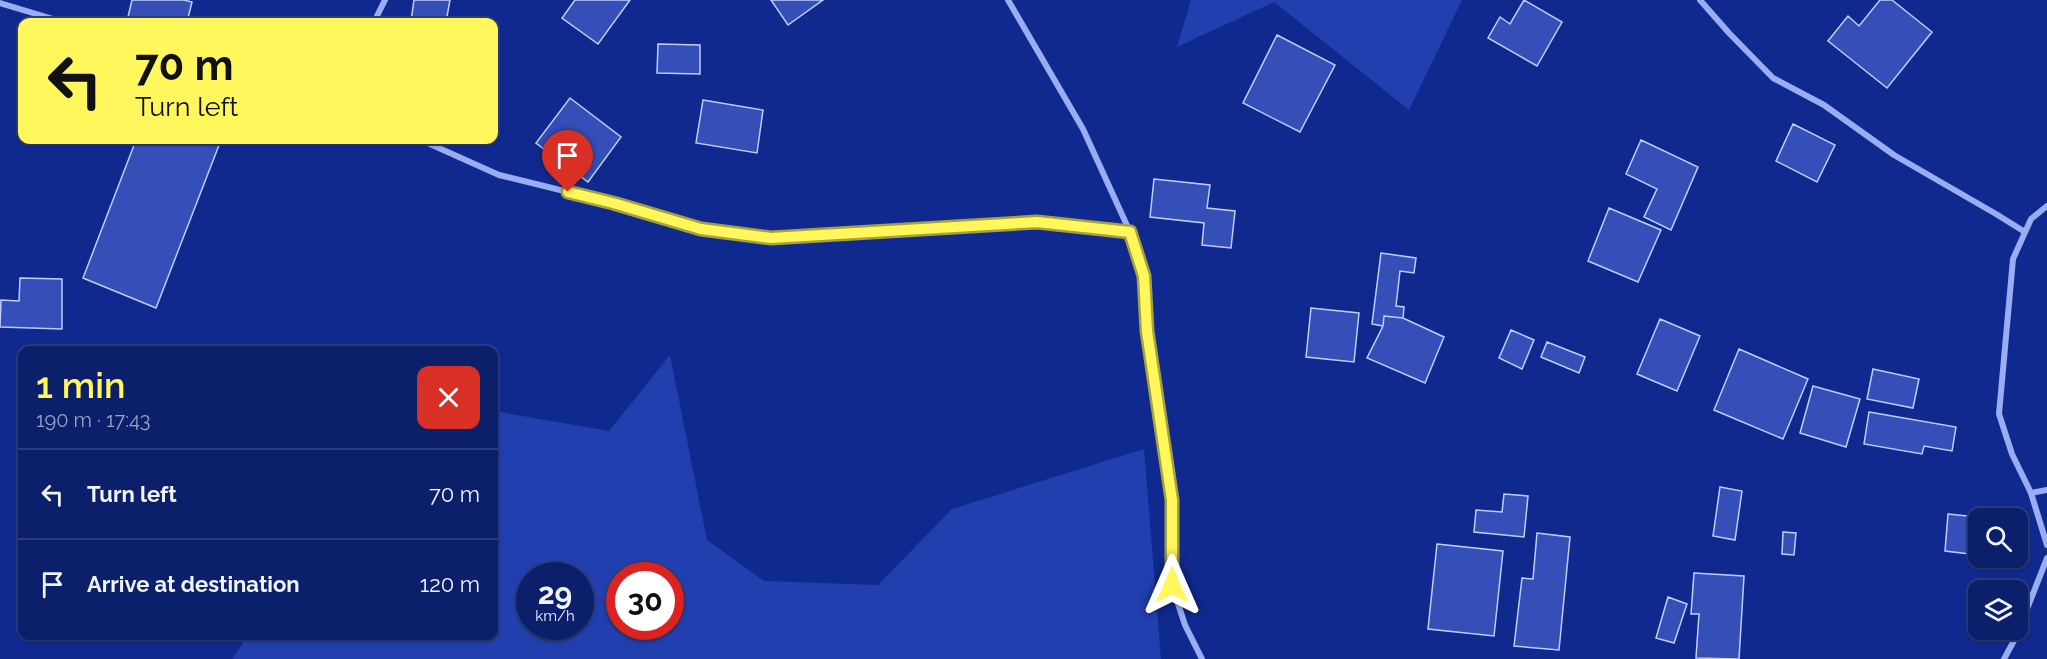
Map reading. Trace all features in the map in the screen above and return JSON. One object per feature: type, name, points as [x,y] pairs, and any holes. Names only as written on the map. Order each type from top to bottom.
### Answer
[{"type":"street","points":[[377,18],[385,0]]},
{"type":"street","points":[[1008,0],[1083,129],[1130,232],[1144,276],[1147,331],[1172,500],[1172,585],[1185,625],[1202,659]]},
{"type":"street","points":[[1700,0],[1773,78],[1824,105],[1893,155],[2025,232]]},
{"type":"street","points":[[0,3],[50,18]]},
{"type":"street","points":[[429,144],[499,175],[713,231],[771,238],[1037,222],[1130,232]]},
{"type":"street","points":[[2047,206],[2031,219],[2013,260],[1999,414],[2012,454],[2031,493],[2047,545]]},
{"type":"street","points":[[2031,493],[2047,490]]},
{"type":"street","points":[[2004,659],[2016,637],[2047,558]]},
{"type":"shaded area","points":[[1191,0],[1462,0],[1409,110],[1274,2],[1177,47]]},
{"type":"shaded area","points":[[670,355],[707,540],[764,581],[878,585],[952,509],[1144,449],[1161,659],[232,659],[245,640],[498,640],[498,412],[609,431]]},
{"type":"building","points":[[132,0],[192,2],[188,18],[128,17]]},
{"type":"building","points":[[414,0],[450,0],[447,18],[411,18]]},
{"type":"building","points":[[575,0],[630,0],[598,44],[562,18]]},
{"type":"building","points":[[771,0],[823,0],[788,25]]},
{"type":"building","points":[[1524,0],[1562,22],[1537,66],[1488,38],[1500,17],[1510,24]]},
{"type":"building","points":[[1880,0],[1892,0],[1932,32],[1887,88],[1828,41],[1848,16],[1859,26]]},
{"type":"building","points":[[1277,35],[1335,65],[1300,132],[1243,103]]},
{"type":"building","points":[[658,44],[700,45],[700,74],[657,73]]},
{"type":"building","points":[[570,98],[621,137],[588,182],[536,143]]},
{"type":"building","points":[[703,100],[763,110],[757,153],[696,143]]},
{"type":"building","points":[[1793,124],[1835,145],[1817,182],[1776,161]]},
{"type":"building","points":[[1641,140],[1698,167],[1671,230],[1644,217],[1657,189],[1626,174]]},
{"type":"building","points":[[134,144],[219,144],[156,308],[83,278]]},
{"type":"building","points":[[1154,179],[1210,185],[1207,208],[1235,211],[1231,248],[1202,245],[1204,223],[1150,217]]},
{"type":"building","points":[[1609,208],[1661,230],[1638,282],[1588,261]]},
{"type":"building","points":[[1381,253],[1416,258],[1414,273],[1400,271],[1396,306],[1404,307],[1403,318],[1384,316],[1383,326],[1372,324]]},
{"type":"building","points":[[20,278],[62,279],[62,329],[0,327],[1,300],[19,301]]},
{"type":"building","points":[[1311,308],[1359,313],[1354,362],[1306,357]]},
{"type":"building","points":[[1384,316],[1403,318],[1444,337],[1425,383],[1367,358],[1383,326]]},
{"type":"building","points":[[1660,319],[1700,336],[1677,391],[1637,374]]},
{"type":"building","points":[[1511,330],[1534,340],[1522,369],[1499,358]]},
{"type":"building","points":[[1547,342],[1585,357],[1579,373],[1541,357]]},
{"type":"building","points":[[1739,349],[1808,379],[1783,439],[1714,410]]},
{"type":"building","points":[[1873,369],[1919,379],[1913,408],[1867,399]]},
{"type":"building","points":[[1813,386],[1860,399],[1846,447],[1800,433]]},
{"type":"building","points":[[1869,412],[1956,427],[1952,451],[1924,446],[1922,454],[1864,444]]},
{"type":"building","points":[[1720,487],[1742,491],[1735,540],[1713,536]]},
{"type":"building","points":[[1504,494],[1528,496],[1524,537],[1474,532],[1476,510],[1502,512]]},
{"type":"building","points":[[1948,514],[1968,516],[1968,554],[1945,551]]},
{"type":"building","points":[[1783,532],[1796,533],[1794,555],[1782,554]]},
{"type":"building","points":[[1537,533],[1570,537],[1559,650],[1514,646],[1522,578],[1533,579]]},
{"type":"building","points":[[1437,544],[1503,551],[1494,636],[1428,629]]},
{"type":"building","points":[[1694,573],[1744,576],[1739,659],[1696,658],[1699,614],[1691,614]]},
{"type":"building","points":[[1668,597],[1687,604],[1674,643],[1656,638]]},
{"type":"route","points":[[568,192],[701,229],[771,238],[1037,222],[1130,232],[1144,276],[1147,331],[1172,500],[1172,585]]}]
